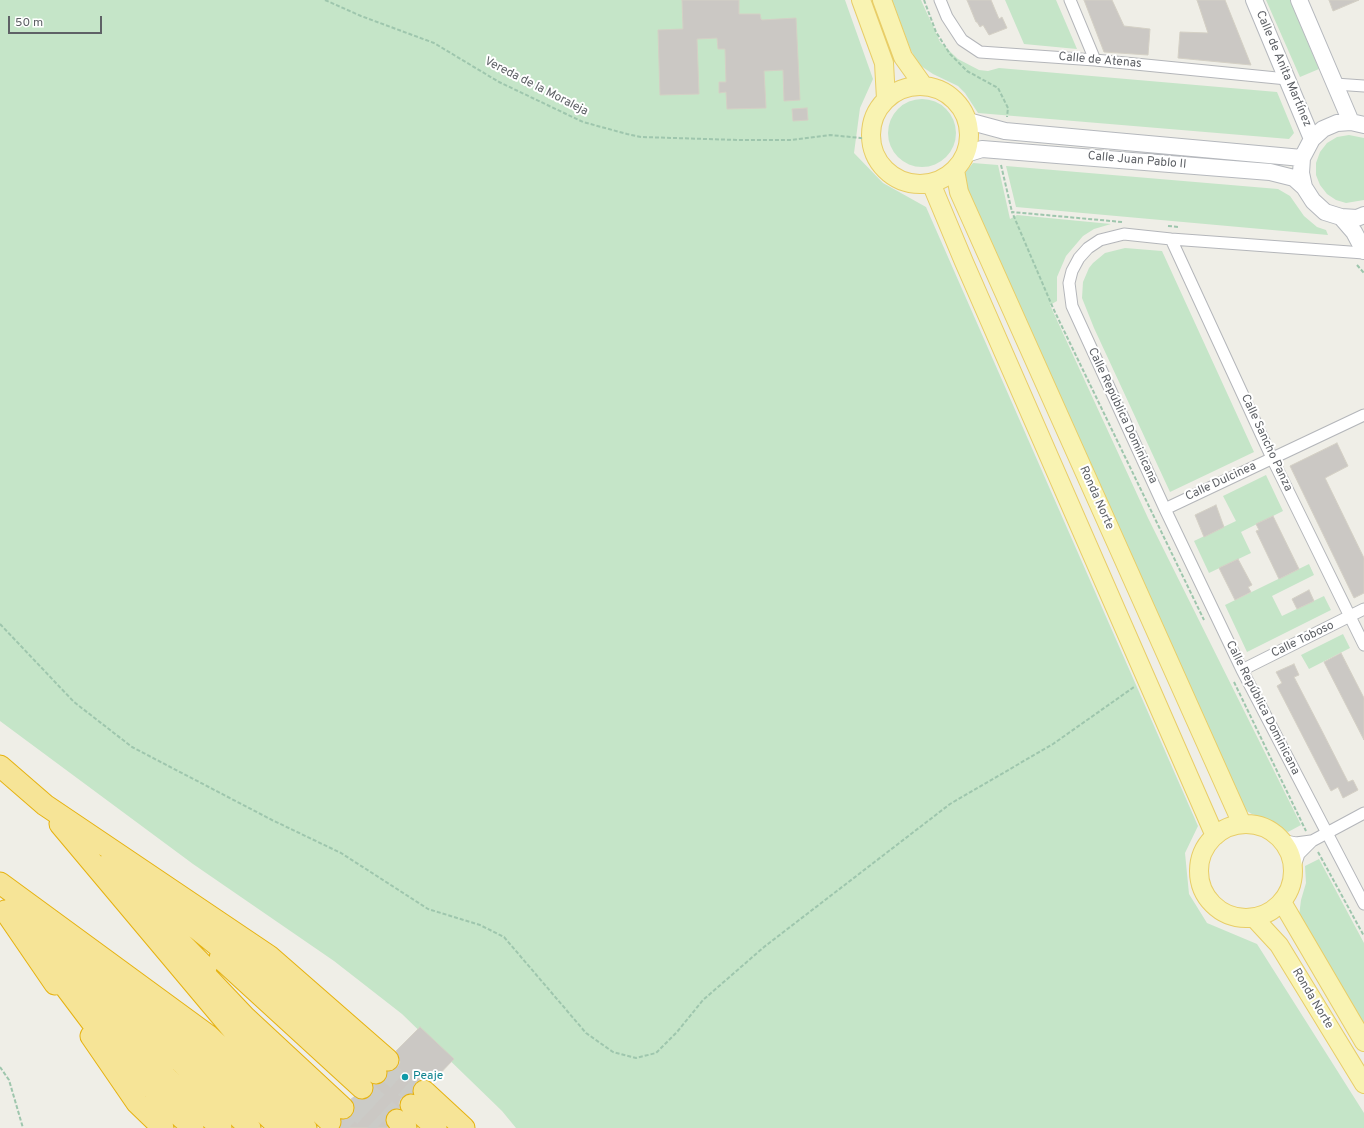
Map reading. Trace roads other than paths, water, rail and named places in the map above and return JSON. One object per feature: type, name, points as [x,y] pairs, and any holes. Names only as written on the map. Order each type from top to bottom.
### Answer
[{"type":"highway","points":[[0,766],[45,805],[267,985],[356,1094]]},
{"type":"highway","points":[[45,805],[270,956],[356,1094]]},
{"type":"highway","points":[[45,805],[243,1005],[356,1094]]},
{"type":"highway","points":[[45,805],[238,1036],[356,1094]]},
{"type":"highway","points":[[0,891],[151,1101],[180,1128]]},
{"type":"highway","points":[[0,891],[160,1098],[193,1128]]},
{"type":"highway","points":[[0,891],[159,1084],[206,1128]]},
{"type":"highway","points":[[0,891],[166,1078],[221,1128]]},
{"type":"highway","points":[[0,891],[177,1073],[236,1128]]},
{"type":"highway","points":[[0,891],[250,1128]]},
{"type":"highway","points":[[0,891],[192,1060],[265,1128]]},
{"type":"highway","points":[[0,891],[201,1053],[280,1128]]},
{"type":"highway","points":[[0,891],[206,1046],[293,1128]]},
{"type":"highway","points":[[0,891],[209,1036],[306,1128]]},
{"type":"highway","points":[[0,904],[137,1103],[163,1128]]},
{"type":"highway","points":[[405,1114],[422,1128]]},
{"type":"highway","points":[[405,1114],[436,1128]]},
{"type":"highway","points":[[405,1114],[451,1128]]},
{"type":"highway","points":[[405,1114],[464,1128]]},
{"type":"main road","points":[[861,0],[884,63],[886,99]]},
{"type":"main road","points":[[882,0],[903,57],[923,85]]},
{"type":"main road","name":"Calle de Anita Martínez","points":[[1254,0],[1312,139]]},
{"type":"main road","points":[[1299,0],[1335,84],[1358,123]]},
{"type":"main road","points":[[923,85],[938,88],[951,96],[962,108],[968,121],[970,138],[966,154],[955,170],[944,178],[931,183],[914,184],[898,180],[884,170],[875,155],[871,139],[872,122],[877,109],[886,99],[897,91],[910,86],[923,85]]},
{"type":"main road","name":"Calle Juan Pablo II","points":[[968,121],[1005,131],[1302,158]]},
{"type":"main road","points":[[1358,123],[1337,123],[1323,129],[1312,139],[1302,158],[1301,173],[1304,187],[1313,201],[1325,212],[1341,217],[1357,218],[1364,215]]},
{"type":"main road","name":"Calle Juan Pablo II","points":[[966,154],[982,149],[1003,150],[1270,172],[1294,178],[1304,187]]},
{"type":"main road","name":"Ronda Norte","points":[[955,170],[959,192],[1242,824]]},
{"type":"main road","points":[[931,183],[964,262],[1215,836]]},
{"type":"main road","points":[[1341,217],[1354,232],[1364,252]]},
{"type":"main road","points":[[1242,824],[1255,825],[1267,829],[1287,847],[1292,861],[1293,872],[1290,890],[1282,902],[1269,912],[1254,918],[1239,918],[1225,913],[1212,904],[1204,891],[1200,877],[1200,862],[1206,847],[1215,836],[1228,828],[1242,824]]},
{"type":"main road","name":"Ronda Norte","points":[[1282,902],[1364,1042]]},
{"type":"main road","name":"Ronda Norte","points":[[1254,918],[1279,945],[1364,1084]]},
{"type":"street","name":"Calle de Atenas","points":[[940,0],[947,17],[962,40],[980,52],[1095,60],[1287,79]]},
{"type":"street","points":[[1070,0],[1095,60]]},
{"type":"street","points":[[1335,84],[1364,86]]},
{"type":"street","name":"Calle República Dominicana","points":[[1364,252],[1171,239],[1124,234],[1100,240],[1088,248],[1079,258],[1072,271],[1069,283],[1072,306],[1165,509],[1242,670],[1364,904]]},
{"type":"street","name":"Calle Sancho Panza","points":[[1171,239],[1272,458],[1364,645]]},
{"type":"street","name":"Calle Dulcinea","points":[[1165,509],[1364,415]]},
{"type":"street","name":"Calle Toboso","points":[[1242,670],[1364,609]]},
{"type":"street","points":[[1293,872],[1299,854],[1312,841],[1364,813]]},
{"type":"street","points":[[1281,840],[1296,843],[1312,841]]},
{"type":"tunnel","points":[[382,1066],[417,1098]]},
{"type":"tunnel","points":[[362,1088],[397,1120]]},
{"type":"tunnel","points":[[349,1102],[377,1128]]},
{"type":"tunnel","points":[[336,1116],[349,1128]]},
{"type":"place","name":"Peaje","points":[[405,1077]]}]
